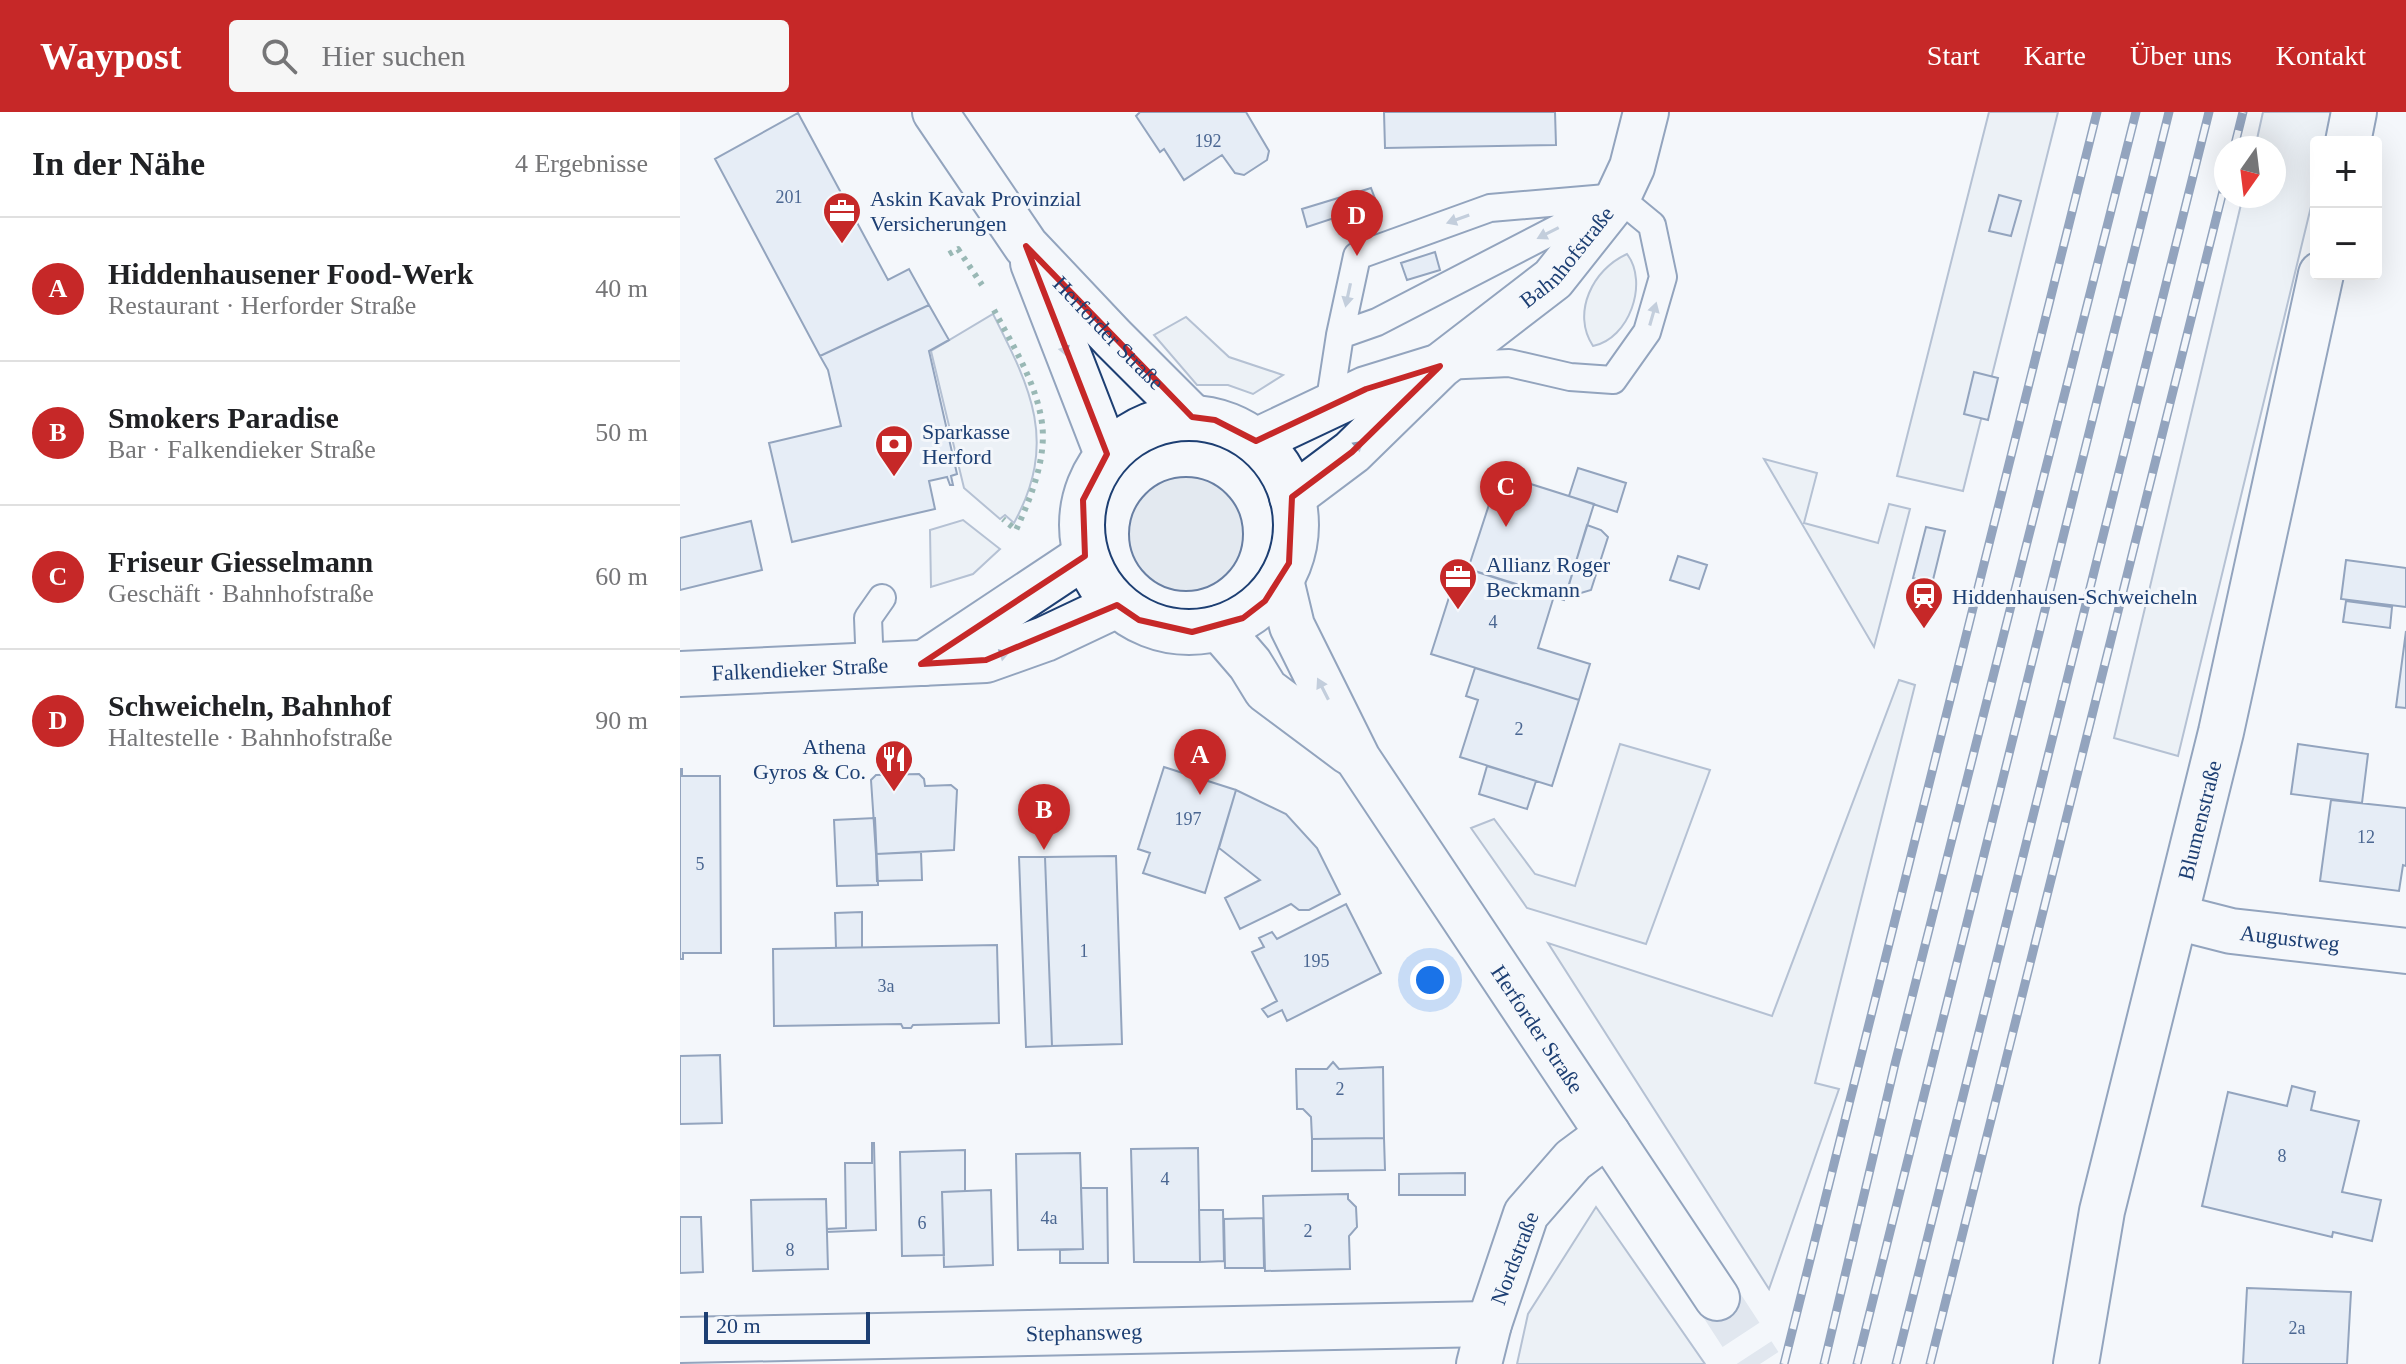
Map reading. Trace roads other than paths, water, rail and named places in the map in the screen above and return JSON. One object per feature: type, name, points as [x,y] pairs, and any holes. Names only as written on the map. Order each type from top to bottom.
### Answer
[{"type":"street","name":"Herforder Straße","points":[[935,112],[1026,246],[1192,417]]},
{"type":"street","name":"Bahnhofstraße","points":[[1292,497],[1352,452],[1440,366],[1553,279],[1618,197],[1632,167],[1646,112]]},
{"type":"street","points":[[2349,136],[2354,112]]},
{"type":"street","name":"Herforder Straße","points":[[1026,246],[1107,454]]},
{"type":"street","name":"Blumenstraße","points":[[2076,1364],[2102,1211],[2221,732],[2320,280]]},
{"type":"street","name":"Bahnhofstraße","points":[[1256,441],[1366,389],[1440,366]]},
{"type":"street","points":[[1192,417],[1215,420],[1237,428],[1256,441],[1272,456],[1284,476],[1296,519],[1295,541],[1289,563],[1265,601],[1243,618],[1219,628],[1192,632],[1165,629],[1139,620],[1117,605],[1103,591],[1085,556],[1083,500],[1092,475],[1107,454],[1140,429],[1160,421],[1192,417]]},
{"type":"street","name":"Falkendieker Straße","points":[[921,664],[1085,556]]},
{"type":"street","name":"Herforder Straße","points":[[1281,580],[1292,626],[1358,759],[1717,1298]]},
{"type":"street","name":"Falkendieker Straße","points":[[680,674],[986,660],[1045,639],[1117,605]]},
{"type":"street","name":"Herforder Straße","points":[[1219,628],[1250,664],[1266,690],[1358,759]]},
{"type":"street","name":"Augustweg","points":[[2176,917],[2231,931],[2406,951]]},
{"type":"street","name":"Nordstraße","points":[[1484,1344],[1526,1214],[1573,1160],[1608,1134]]},
{"type":"street","name":"Stephansweg","points":[[680,1340],[1484,1344]]},
{"type":"lane","points":[[1340,335],[1377,322],[1618,197]]},
{"type":"lane","points":[[1329,406],[1357,256],[1490,208],[1618,197],[1652,225],[1663,277],[1647,332],[1613,380],[1570,377],[1509,363],[1440,366]]},
{"type":"lane","points":[[870,667],[868,618],[882,598]]},
{"type":"tunnel","points":[[1717,1298],[1760,1364]]},
{"type":"railway","points":[[1784,1364],[2097,112]]},
{"type":"railway","points":[[1824,1364],[1895,1064],[2136,112]]},
{"type":"railway","points":[[1857,1364],[2169,112]]},
{"type":"railway","points":[[1896,1364],[2209,112]]},
{"type":"railway","points":[[2237,136],[2243,112]]},
{"type":"railway","points":[[1930,1364],[2219,208]]},
{"type":"place","name":"Askin Kavak Provinzial Versicherungen","points":[[842,245]]},
{"type":"place","name":"Schweicheln, Bahnhof","points":[[1357,256]]},
{"type":"place","name":"Sparkasse Herford","points":[[894,478]]},
{"type":"place","name":"Friseur Giesselmann","points":[[1506,527]]},
{"type":"place","name":"Allianz Roger Beckmann","points":[[1458,611]]},
{"type":"place","name":"Hiddenhausen-Schweicheln","points":[[1924,630]]},
{"type":"place","name":"Athena Gyros & Co.","points":[[894,793]]},
{"type":"place","name":"Hiddenhausener Food-Werk","points":[[1200,795]]},
{"type":"place","name":"Smokers Paradise","points":[[1044,850]]}]
